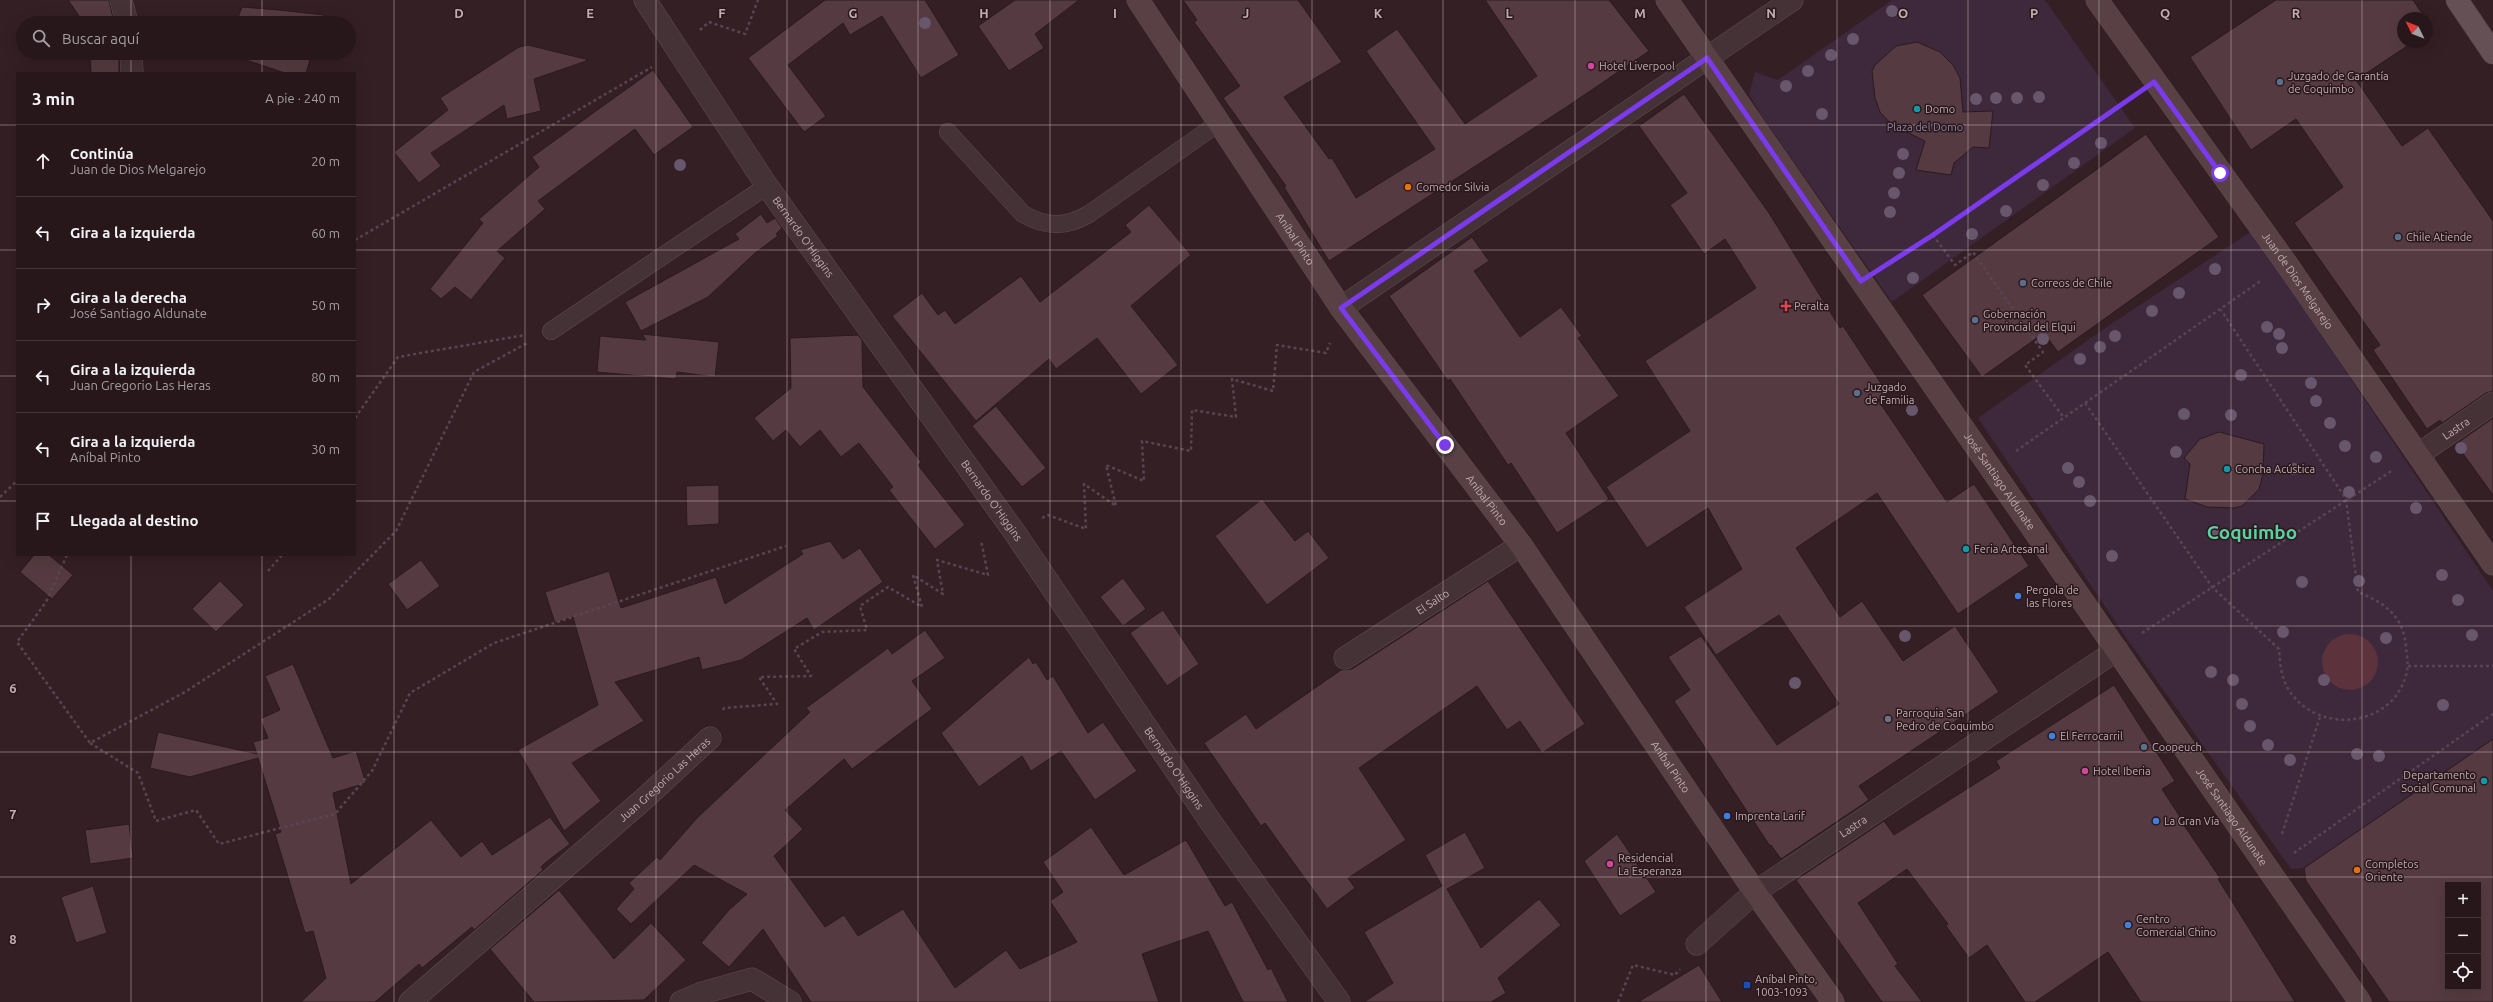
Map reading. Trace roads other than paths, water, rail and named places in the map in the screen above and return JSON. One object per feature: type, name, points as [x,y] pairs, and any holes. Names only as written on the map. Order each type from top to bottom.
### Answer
[{"type":"main road","name":"Aníbal Pinto","points":[[1138,0],[1220,122],[1341,308],[1521,545],[1755,892],[1834,1002]]},
{"type":"main road","name":"José Santiago Aldunate","points":[[1667,0],[2360,1002]]},
{"type":"main road","name":"Juan de Dios Melgarejo","points":[[2097,0],[2154,82],[2286,263],[2419,454],[2493,564]]},
{"type":"main road","points":[[2457,0],[2493,54]]},
{"type":"street","points":[[121,0],[125,16]]},
{"type":"street","name":"Bernardo O'Higgins","points":[[645,0],[767,186],[1015,532],[1210,821],[1339,1002]]},
{"type":"street","points":[[1341,308],[1792,0]]},
{"type":"street","points":[[131,60],[132,72]]},
{"type":"street","name":"Lastra","points":[[2419,454],[2493,403]]},
{"type":"street","name":"El Salto","points":[[1345,658],[1521,545]]},
{"type":"street","name":"Lastra","points":[[1697,944],[1755,892],[2117,650]]},
{"type":"street","name":"Juan Gregorio Las Heras","points":[[410,1002],[644,799],[710,738]]},
{"type":"street","points":[[681,1002],[702,993],[752,979],[790,1002]]},
{"type":"lane","points":[[948,132],[1023,214],[1037,222],[1054,226],[1066,225],[1089,214],[1220,122]]},
{"type":"lane","points":[[551,331],[767,186]]},
{"type":"place","name":"Hotel Liverpool","points":[[1591,66]]},
{"type":"place","name":"Juzgado de Garantía de Coquimbo","points":[[2280,82]]},
{"type":"place","name":"Domo","points":[[1917,109]]},
{"type":"place","name":"Comedor Silvia","points":[[1408,187]]},
{"type":"place","name":"Chile Atiende","points":[[2398,237]]},
{"type":"place","name":"Correos de Chile","points":[[2023,283]]},
{"type":"place","name":"Peralta","points":[[1786,306]]},
{"type":"place","name":"Gobernación Provincial del Elqui","points":[[1975,320]]},
{"type":"place","name":"Juzgado de Familia","points":[[1857,393]]},
{"type":"place","name":"Concha Acústica","points":[[2227,469]]},
{"type":"place","name":"Feria Artesanal","points":[[1966,549]]},
{"type":"place","name":"Pergola de las Flores","points":[[2018,596]]},
{"type":"place","name":"Parroquia San Pedro de Coquimbo","points":[[1888,719]]},
{"type":"place","name":"El Ferrocarril","points":[[2052,736]]},
{"type":"place","name":"Coopeuch","points":[[2144,747]]},
{"type":"place","name":"Hotel Iberia","points":[[2085,771]]},
{"type":"place","name":"Departamento Social Comunal","points":[[2484,781]]},
{"type":"place","name":"Imprenta Larif","points":[[1727,816]]},
{"type":"place","name":"La Gran Vía","points":[[2156,821]]},
{"type":"place","name":"Residencial La Esperanza","points":[[1610,864]]},
{"type":"place","name":"Completos Oriente","points":[[2357,870]]},
{"type":"place","name":"Centro Comercial Chino","points":[[2128,925]]},
{"type":"place","name":"Aníbal Pinto, 1003-1093","points":[[1747,985]]},
{"type":"district","name":"Coquimbo","points":[[2252,532]]},
{"type":"park label","name":"Plaza del Domo","points":[[1925,127]]}]
